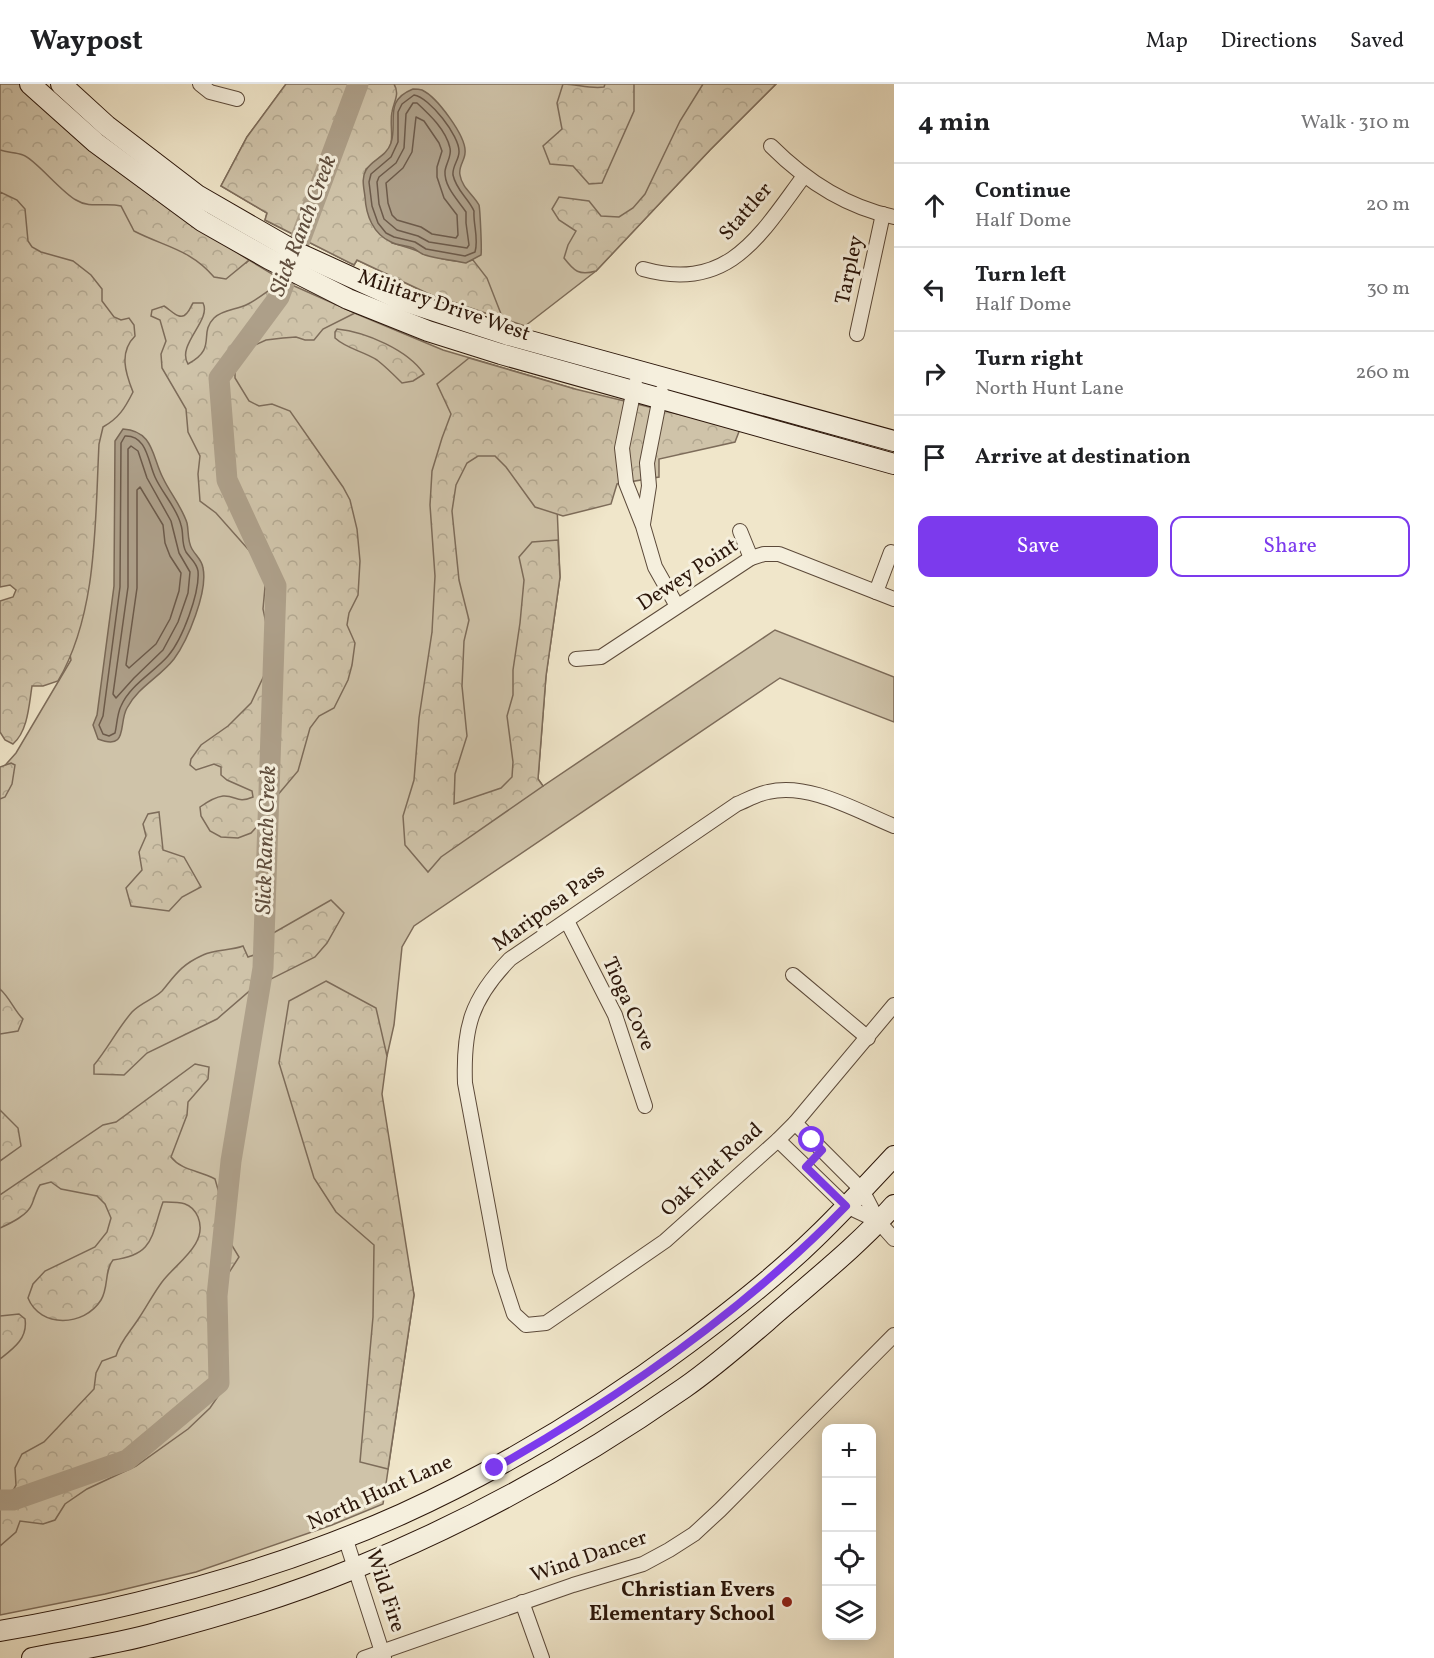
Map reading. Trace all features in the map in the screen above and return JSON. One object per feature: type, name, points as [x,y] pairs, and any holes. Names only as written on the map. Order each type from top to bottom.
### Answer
[{"type":"main road","name":"Military Drive West","points":[[30,84],[131,171],[202,221],[348,299],[385,315],[471,345],[894,464]]},
{"type":"main road","name":"Military Drive West","points":[[62,84],[106,126],[197,195],[296,252],[401,300],[454,319],[894,441]]},
{"type":"main road","name":"North Hunt Lane","points":[[0,1631],[127,1607],[278,1563],[401,1514],[474,1479],[571,1424],[655,1367],[735,1308],[814,1239],[894,1156]]},
{"type":"main road","points":[[34,1625],[36,1657],[156,1633],[252,1605],[356,1568],[462,1520],[568,1462],[685,1387],[759,1328],[894,1205]]},
{"type":"street","points":[[200,84],[210,92],[237,99]]},
{"type":"street","points":[[771,146],[804,176],[846,201],[888,215]]},
{"type":"street","name":"Stattler","points":[[644,269],[654,273],[687,275],[729,262],[747,249],[762,233],[804,176]]},
{"type":"street","name":"Tarpley","points":[[857,334],[888,215]]},
{"type":"street","points":[[638,371],[622,448],[626,483],[643,526],[655,567],[677,606]]},
{"type":"street","points":[[643,526],[649,486],[647,463],[664,378]]},
{"type":"street","points":[[623,462],[647,463]]},
{"type":"street","points":[[740,531],[751,558]]},
{"type":"street","points":[[876,592],[891,552]]},
{"type":"street","name":"Dewey Point","points":[[576,659],[601,657],[751,558],[764,554],[779,554],[894,599]]},
{"type":"street","name":"Mariposa Pass","points":[[526,1325],[514,1314],[500,1271],[465,1083],[464,1054],[468,1027],[477,999],[492,978],[510,959],[737,804],[770,791],[791,790],[813,793],[894,826]]},
{"type":"street","name":"Tioga Cove","points":[[567,921],[615,1015],[645,1106]]},
{"type":"street","points":[[793,975],[868,1038]]},
{"type":"street","name":"Oak Flat Road","points":[[526,1325],[546,1323],[664,1241],[795,1123],[894,1005]]},
{"type":"street","points":[[795,1123],[862,1190],[878,1221],[894,1239]]},
{"type":"street","points":[[778,1140],[846,1206],[878,1221]]},
{"type":"street","points":[[806,1167],[822,1150]]},
{"type":"street","name":"Wind Dancer","points":[[364,1658],[383,1655],[522,1602],[643,1564],[669,1550],[694,1534],[894,1335]]},
{"type":"street","name":"Wild Fire","points":[[345,1537],[383,1655]]},
{"type":"street","points":[[522,1602],[542,1658]]},
{"type":"green space","points":[[0,84],[9,84],[246,263],[249,260],[297,289],[443,350],[575,389],[557,506],[560,577],[546,676],[538,779],[543,786],[775,630],[894,677],[894,722],[780,678],[414,926],[402,947],[394,1025],[387,1056],[380,1057],[358,1000],[414,1295],[383,1504],[332,1525],[196,1572],[105,1594],[0,1615],[0,771],[16,753],[71,660],[0,246]]},
{"type":"green space","points":[[0,84],[20,84],[131,177],[189,220],[249,260],[226,279],[214,277],[186,254],[134,231],[121,206],[81,203],[70,196],[28,157],[0,150]]},
{"type":"green space","points":[[286,84],[776,84],[596,271],[525,326],[429,294],[357,260],[354,265],[265,220],[267,213],[221,186],[247,137]]},
{"type":"green space","points":[[286,84],[394,84],[397,94],[391,117],[391,144],[384,156],[366,169],[392,243],[443,259],[473,260],[487,278],[503,319],[429,294],[357,260],[354,265],[265,220],[267,213],[221,186],[247,137]]},
{"type":"green space","points":[[563,84],[604,87],[605,84],[634,84],[634,111],[602,183],[589,184],[573,166],[550,164],[543,146],[562,129],[557,103]]},
{"type":"green space","points":[[703,84],[776,84],[596,271],[581,273],[574,269],[564,258],[576,231],[559,220],[552,209],[559,197],[589,201],[601,216],[619,217],[633,208],[645,194],[680,121]]},
{"type":"green space","points":[[0,192],[17,200],[25,209],[28,241],[32,247],[41,252],[73,261],[91,275],[102,289],[102,301],[114,317],[121,320],[129,318],[134,325],[135,336],[125,355],[126,370],[133,392],[121,412],[103,427],[99,444],[92,566],[81,626],[58,681],[43,686],[32,686],[25,725],[13,744],[5,740],[0,732],[0,601],[13,597],[16,590],[10,585],[0,587]]},
{"type":"green space","points":[[283,281],[355,313],[323,329],[314,340],[296,337],[283,338],[266,340],[253,346],[235,365],[235,378],[249,401],[259,406],[272,404],[290,411],[350,500],[357,529],[360,561],[358,595],[349,613],[347,625],[355,643],[348,680],[334,708],[319,716],[310,728],[298,771],[271,803],[262,821],[251,833],[238,838],[221,837],[210,831],[201,816],[200,807],[223,796],[248,799],[253,797],[252,791],[227,780],[221,775],[221,767],[214,764],[196,770],[190,765],[191,759],[201,745],[228,726],[251,703],[268,667],[271,647],[263,609],[266,576],[263,566],[216,513],[200,501],[198,474],[200,456],[188,432],[186,409],[162,368],[161,354],[166,341],[160,320],[151,316],[152,310],[164,306],[181,316],[188,312],[193,303],[203,303],[203,317],[187,349],[188,364],[197,358],[205,347],[207,330],[214,318],[248,304]]},
{"type":"green space","points":[[337,329],[373,338],[397,350],[417,365],[424,374],[413,381],[402,383],[377,360],[335,338]]},
{"type":"green space","points":[[469,358],[575,389],[740,429],[735,442],[659,459],[659,477],[617,484],[611,504],[563,516],[535,507],[506,467],[495,456],[478,456],[467,463],[456,485],[452,511],[459,580],[469,620],[464,641],[462,686],[467,736],[455,774],[454,804],[501,788],[512,777],[513,762],[507,716],[513,695],[513,670],[524,580],[519,557],[532,542],[558,540],[560,577],[546,676],[538,779],[543,786],[441,857],[428,872],[405,845],[403,816],[414,780],[419,718],[432,632],[435,576],[430,505],[432,471],[451,414],[437,384]]},
{"type":"green space","points":[[11,763],[15,765],[12,784],[5,797],[0,799],[0,767]]},
{"type":"green space","points":[[159,812],[163,850],[184,857],[201,887],[182,897],[169,911],[131,906],[126,888],[142,870],[139,852],[146,836],[143,824],[148,814]]},
{"type":"green space","points":[[331,900],[344,913],[327,943],[315,957],[253,988],[217,1019],[147,1053],[124,1075],[94,1074],[94,1065],[132,1012],[159,994],[189,962],[208,953],[243,946],[248,957],[266,951],[268,936]]},
{"type":"green space","points":[[326,981],[376,1008],[387,1056],[382,1094],[414,1295],[388,1469],[360,1462],[373,1317],[374,1245],[336,1212],[314,1178],[279,1063],[289,1001]]},
{"type":"green space","points":[[0,989],[23,1019],[18,1031],[0,1034]]},
{"type":"green space","points":[[195,1064],[209,1067],[208,1079],[188,1102],[187,1115],[171,1157],[186,1168],[215,1179],[223,1207],[228,1239],[239,1257],[221,1285],[225,1321],[226,1367],[223,1389],[210,1408],[188,1429],[136,1466],[87,1489],[65,1504],[55,1520],[43,1524],[20,1521],[16,1532],[0,1546],[0,1505],[9,1498],[16,1485],[15,1468],[22,1454],[44,1442],[94,1389],[96,1373],[102,1361],[116,1356],[122,1342],[159,1287],[195,1244],[200,1227],[198,1217],[188,1205],[163,1202],[153,1234],[144,1248],[127,1257],[113,1260],[110,1264],[105,1290],[101,1300],[93,1309],[74,1319],[52,1319],[42,1315],[34,1308],[28,1298],[33,1284],[45,1271],[95,1247],[107,1232],[111,1218],[105,1204],[97,1196],[61,1189],[51,1182],[40,1185],[27,1212],[0,1228],[0,1195],[103,1125],[116,1122]]},
{"type":"green space","points":[[0,1110],[18,1128],[21,1146],[0,1161]]},
{"type":"green space","points":[[19,1314],[25,1319],[22,1337],[15,1347],[0,1359],[0,1316]]},
{"type":"water","points":[[413,89],[422,90],[435,101],[450,118],[464,146],[465,156],[460,175],[463,184],[479,205],[481,246],[481,255],[466,263],[422,254],[413,248],[385,239],[375,229],[369,217],[364,173],[389,148],[393,135],[395,106],[398,99]]},
{"type":"water","points":[[123,429],[141,435],[150,446],[163,478],[185,517],[189,542],[201,563],[204,578],[196,615],[179,651],[174,659],[132,701],[124,714],[121,734],[118,739],[108,742],[98,739],[93,725],[97,715],[114,586],[115,441]]},
{"type":"waterway","name":"Slick Ranch Creek","points":[[0,1500],[13,1500],[127,1460],[219,1383],[217,1296],[231,1161],[263,968],[276,586],[227,480],[219,378],[279,297],[358,84]]},
{"type":"place","name":"Christian Evers Elementary School","points":[[787,1602]]},
{"type":"route","points":[[495,1468],[571,1424],[655,1367],[735,1308],[814,1239],[846,1206],[806,1167],[822,1150],[812,1140]]}]
